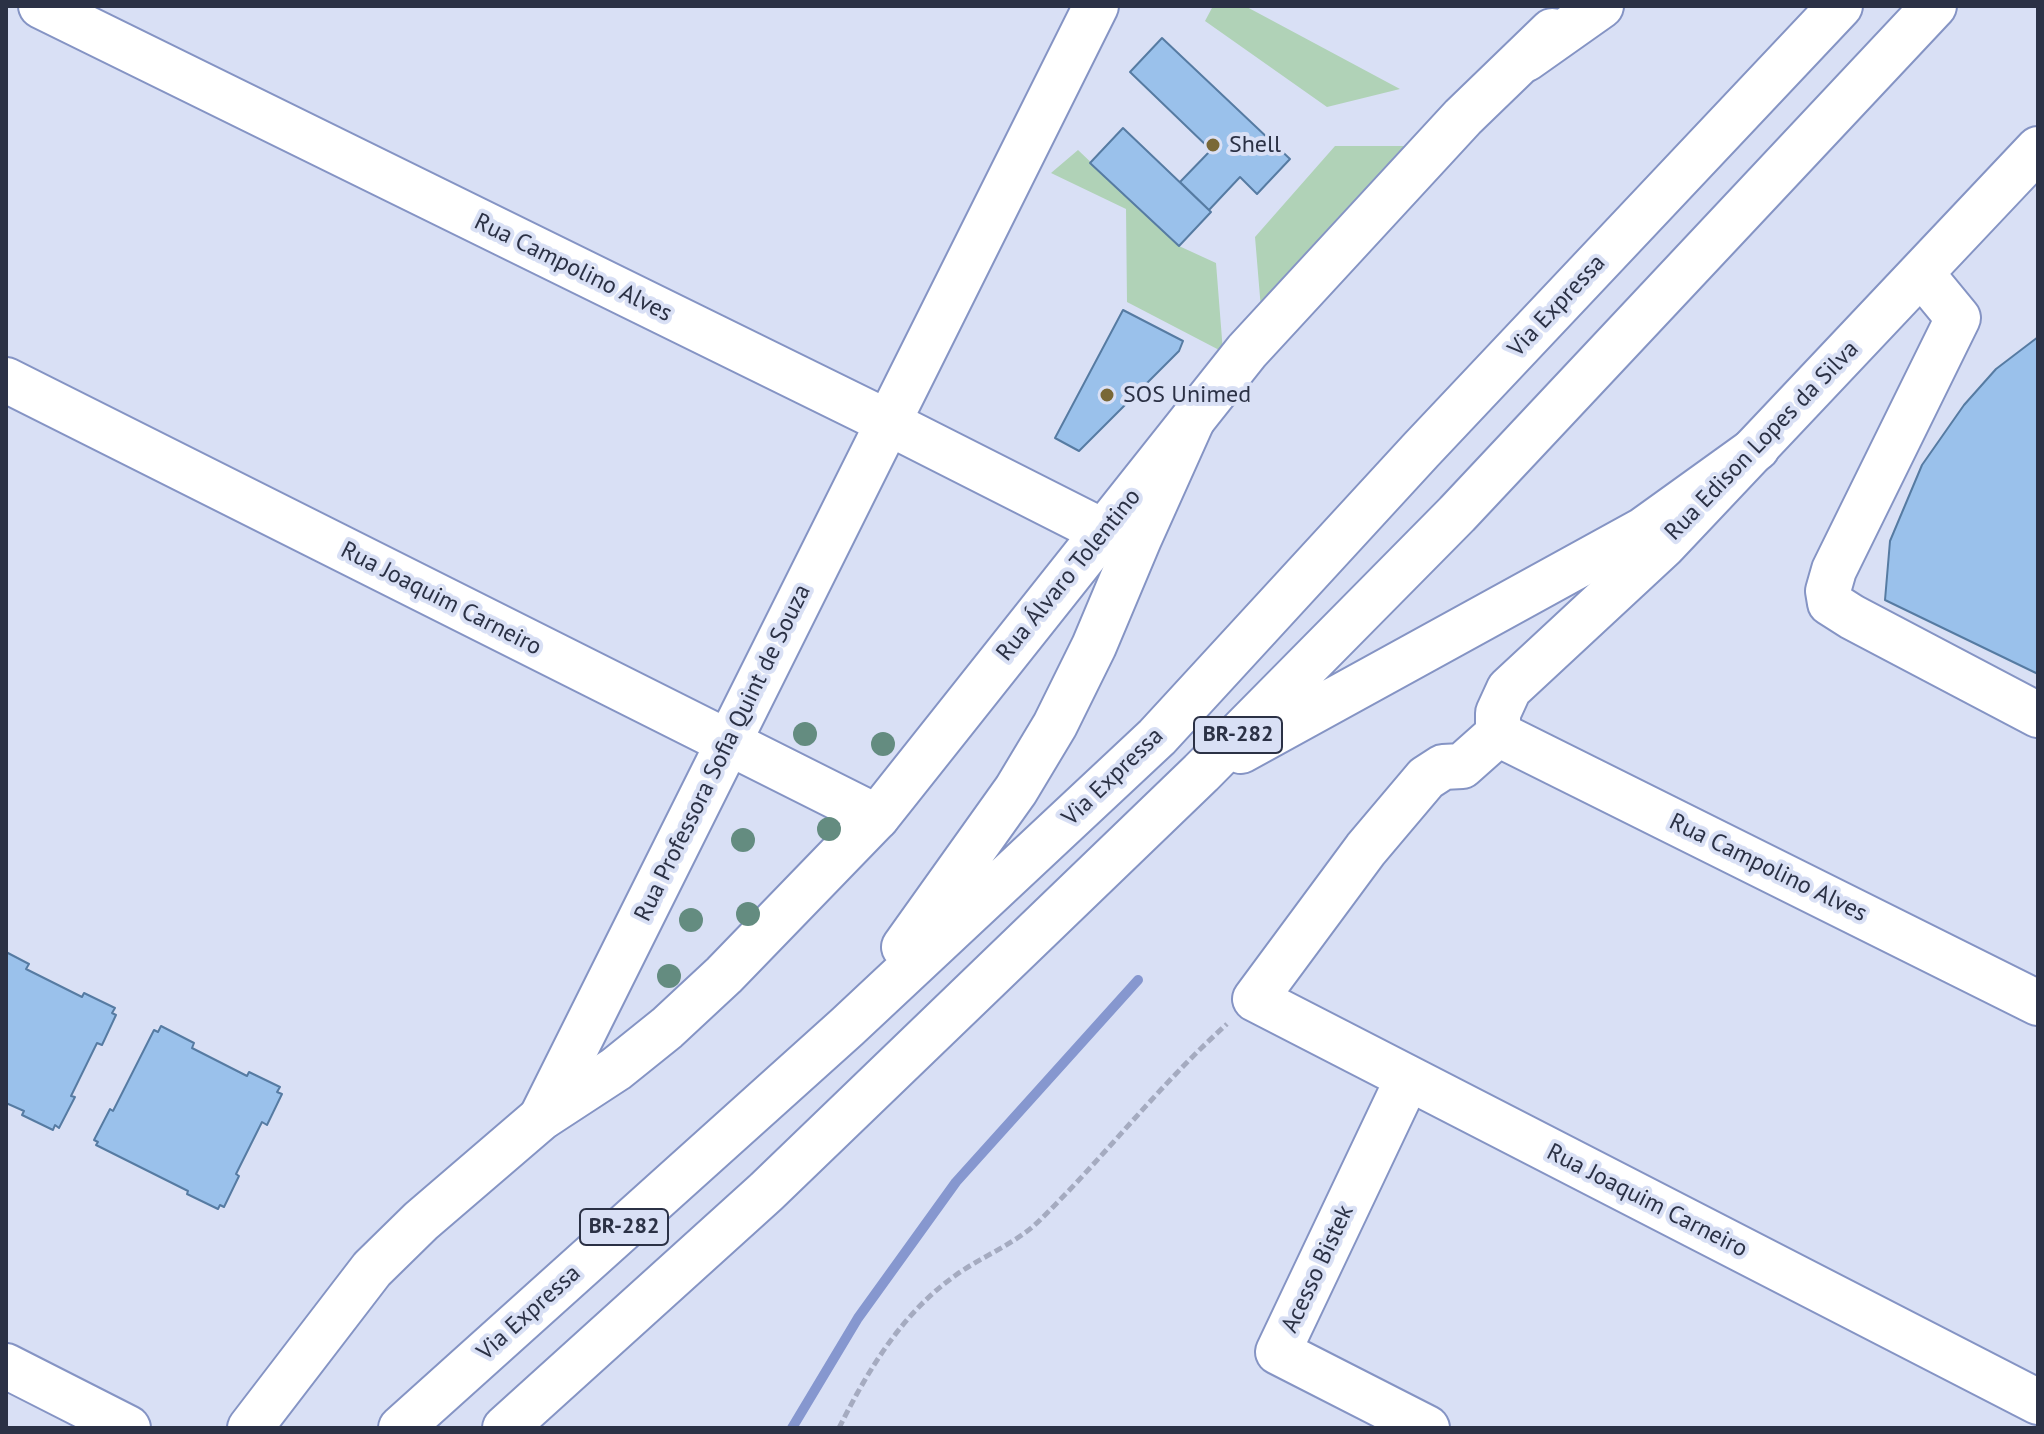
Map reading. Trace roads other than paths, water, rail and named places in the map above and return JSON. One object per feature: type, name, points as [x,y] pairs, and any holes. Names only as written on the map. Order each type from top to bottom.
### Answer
[{"type":"main road","name":"Rua Campolino Alves","points":[[41,6],[888,422],[1104,532]]},
{"type":"main road","name":"Rua Álvaro Tolentino","points":[[541,1118],[616,1069],[667,1028],[724,975],[877,817],[1247,351],[1463,117],[1526,59],[1576,6]]},
{"type":"main road","points":[[1526,59],[1601,6]]},
{"type":"main road","name":"Via Expressa","points":[[401,1428],[847,1027],[1157,737],[1421,450],[1840,6]]},
{"type":"main road","name":"BR-282","points":[[505,1428],[766,1192],[1201,773],[1457,514],[1934,6]]},
{"type":"main road","name":"Rua Professora Sofia Quint de Souza","points":[[250,1428],[372,1269],[475,1173],[541,1118],[888,422],[1079,12]]},
{"type":"main road","name":"Rua Edison Lopes da Silva","points":[[1498,734],[1498,713],[1509,689],[1663,546],[2038,149]]},
{"type":"main road","points":[[1921,273],[1958,318],[1834,570],[1828,591],[1830,603],[2038,715]]},
{"type":"main road","name":"Rua Joaquim Carneiro","points":[[6,380],[877,817]]},
{"type":"main road","points":[[847,1027],[1016,790],[1055,725],[1094,646],[1192,421]]},
{"type":"main road","points":[[1201,773],[1643,530],[1757,448]]},
{"type":"main road","name":"Rua Campolino Alves","points":[[1498,734],[2038,1003]]},
{"type":"main road","name":"Rua Joaquim Carneiro","points":[[1498,734],[1462,766],[1443,767],[1426,778],[1366,849],[1255,999],[2038,1402]]},
{"type":"main road","name":"Acesso Bistek","points":[[1408,1078],[1278,1352],[1427,1428]]},
{"type":"main road","points":[[6,1366],[128,1428]]},
{"type":"waterway","points":[[792,1428],[858,1318],[956,1182],[1138,980]]},
{"type":"place","name":"Shell","points":[[1213,145]]},
{"type":"place","name":"SOS Unimed","points":[[1107,395]]}]
